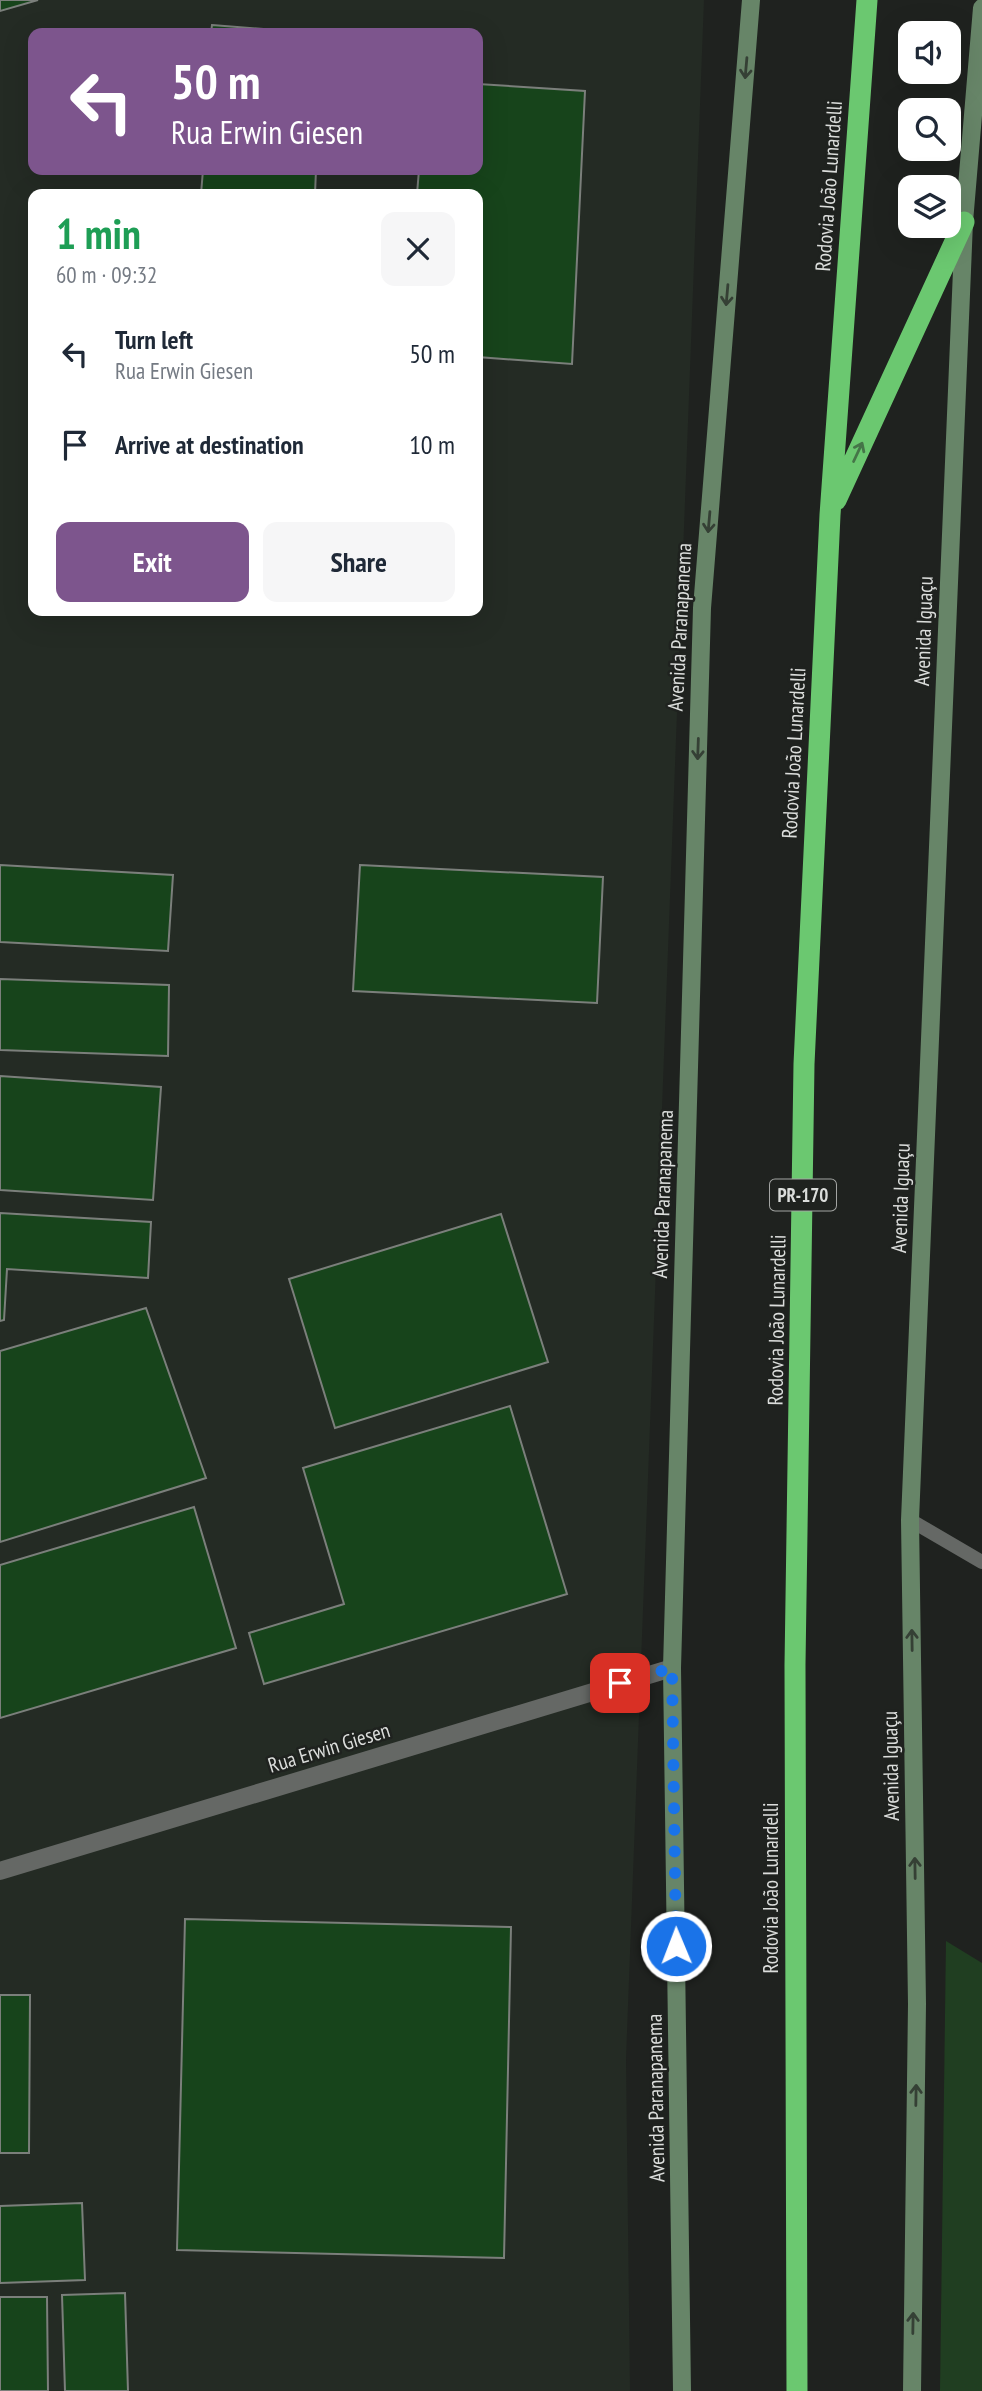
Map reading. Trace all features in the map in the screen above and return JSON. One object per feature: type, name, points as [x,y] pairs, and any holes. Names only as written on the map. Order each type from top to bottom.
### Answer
[{"type":"highway","name":"Rodovia João Lunardelli","points":[[797,2391],[795,1665],[804,1063],[830,514],[867,0]]},
{"type":"highway","points":[[830,514],[964,222]]},
{"type":"street","name":"Avenida Paranapanema","points":[[682,2391],[672,1668],[702,608],[751,0]]},
{"type":"street","name":"Avenida Iguaçu","points":[[912,2391],[917,2004],[910,1520],[964,222],[982,8]]},
{"type":"street","name":"Rua Erwin Giesen","points":[[0,1871],[672,1668]]},
{"type":"lane","points":[[910,1520],[982,1562]]},
{"type":"shaded area","points":[[0,0],[704,0],[626,2059],[630,2391],[0,2391]]},
{"type":"green space","points":[[946,1941],[982,1963],[982,2391],[940,2391]]},
{"type":"building","points":[[0,0],[38,0],[0,11]]},
{"type":"building","points":[[212,25],[250,28],[212,28]]},
{"type":"building","points":[[483,84],[585,91],[572,364],[483,357],[483,189],[417,189],[419,175],[483,175]]},
{"type":"building","points":[[203,175],[316,175],[315,189],[201,189]]},
{"type":"building","points":[[0,865],[173,875],[168,951],[0,942]]},
{"type":"building","points":[[360,865],[603,877],[597,1003],[353,991]]},
{"type":"building","points":[[0,979],[169,985],[168,1056],[0,1050]]},
{"type":"building","points":[[0,1076],[161,1087],[153,1200],[0,1190]]},
{"type":"building","points":[[0,1213],[151,1222],[148,1278],[7,1269],[4,1320],[0,1321]]},
{"type":"building","points":[[501,1214],[548,1362],[335,1428],[289,1279]]},
{"type":"building","points":[[146,1308],[206,1478],[0,1542],[0,1351]]},
{"type":"building","points":[[510,1406],[567,1594],[264,1684],[249,1633],[344,1604],[303,1468]]},
{"type":"building","points":[[194,1507],[236,1648],[0,1718],[0,1565]]},
{"type":"building","points":[[185,1919],[511,1927],[504,2258],[177,2250]]},
{"type":"building","points":[[0,1995],[30,1995],[29,2153],[0,2153]]},
{"type":"building","points":[[82,2203],[85,2280],[0,2283],[0,2206]]},
{"type":"building","points":[[125,2293],[128,2391],[65,2391],[62,2295]]},
{"type":"building","points":[[0,2297],[47,2297],[48,2391],[0,2391]]},
{"type":"route","points":[[620,1683],[672,1668],[676,1946]]}]
